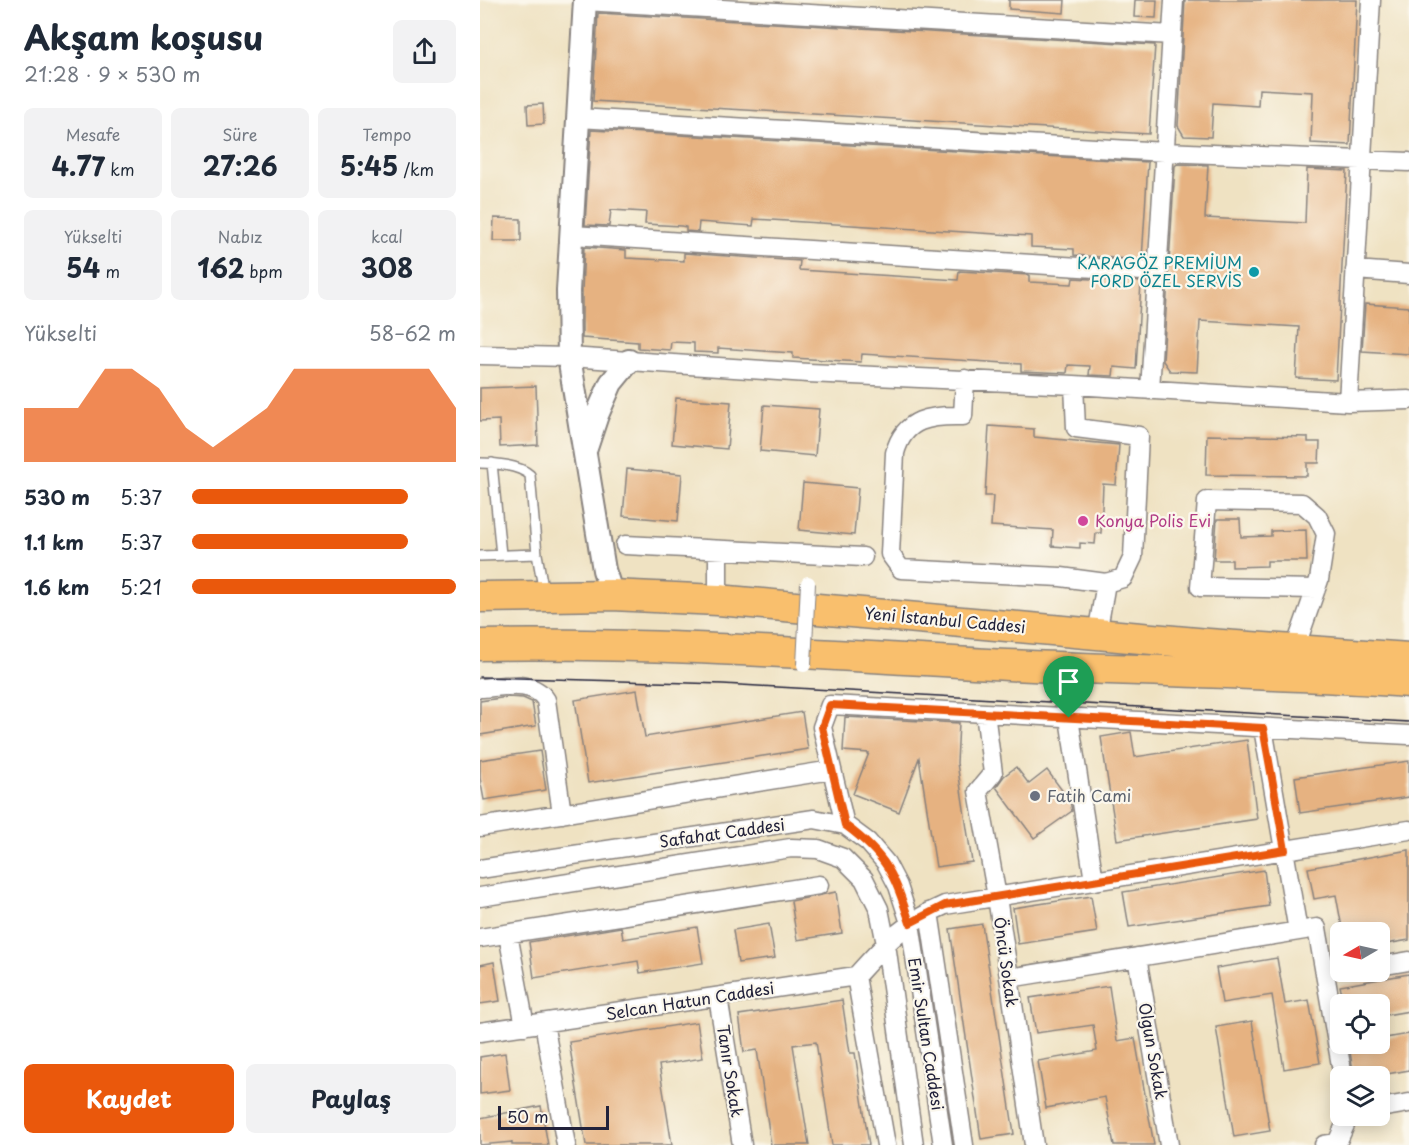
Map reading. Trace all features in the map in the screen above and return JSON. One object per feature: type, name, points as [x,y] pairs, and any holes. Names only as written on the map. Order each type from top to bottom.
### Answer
[{"type":"highway","name":"Yeni İstanbul Caddesi","points":[[480,597],[612,595],[718,600],[1208,644],[1409,658]]},
{"type":"highway","points":[[1208,644],[1241,638],[1299,637],[1409,641]]},
{"type":"highway","points":[[480,645],[548,644],[695,648],[1109,670],[1286,674],[1409,682]]},
{"type":"highway","points":[[1109,670],[1174,680],[1268,690],[1409,699]]},
{"type":"street","points":[[1150,390],[1174,0]]},
{"type":"street","points":[[1348,402],[1371,0]]},
{"type":"street","points":[[612,595],[604,570],[569,357],[568,291],[584,1],[1172,35]]},
{"type":"street","points":[[578,118],[1165,152],[1409,162]]},
{"type":"street","points":[[572,234],[1158,272]]},
{"type":"street","points":[[1355,270],[1409,274]]},
{"type":"street","points":[[480,356],[569,357],[808,373],[965,379],[1348,402],[1409,400]]},
{"type":"street","points":[[585,452],[597,415],[611,383],[629,361]]},
{"type":"street","points":[[965,379],[963,416],[942,416],[921,420],[909,428],[898,440],[895,453],[890,554],[895,563],[901,569],[1061,577],[1106,583],[1123,578],[1133,557],[1139,436],[1076,428],[1074,385]]},
{"type":"street","points":[[1299,637],[1316,589],[1326,534],[1317,516],[1302,503],[1207,501],[1200,587],[1316,589]]},
{"type":"street","points":[[625,545],[863,557]]},
{"type":"street","points":[[718,550],[718,600]]},
{"type":"street","points":[[804,665],[808,583]]},
{"type":"street","points":[[1096,634],[1106,583]]},
{"type":"street","points":[[480,688],[521,686],[534,688],[546,700],[562,814]]},
{"type":"street","points":[[845,825],[822,727],[830,705],[1409,735]]},
{"type":"street","name":"Öncü Sokak","points":[[985,713],[993,773],[978,790],[997,897],[1034,1145]]},
{"type":"street","points":[[1069,718],[1094,881]]},
{"type":"street","points":[[1263,728],[1298,931]]},
{"type":"street","points":[[480,827],[832,770]]},
{"type":"street","name":"Safahat Caddesi","points":[[480,869],[814,819],[845,825],[868,842],[886,863],[898,886],[910,923]]},
{"type":"street","points":[[886,1145],[856,976],[886,944],[910,923],[945,905],[1409,830]]},
{"type":"street","name":"Safahat Caddesi","points":[[480,897],[791,848],[818,849],[843,858],[864,879],[879,909],[886,944]]},
{"type":"street","points":[[480,938],[819,885]]},
{"type":"street","points":[[929,912],[964,1145]]},
{"type":"street","name":"Emir Sultan Caddesi","points":[[910,923],[943,1145]]},
{"type":"street","points":[[1009,978],[1317,928],[1330,965]]},
{"type":"street","points":[[508,934],[525,1026]]},
{"type":"street","name":"Emir Sultan Caddesi","points":[[886,944],[914,1145]]},
{"type":"street","name":"Olgun Sokak","points":[[1137,957],[1169,1145]]},
{"type":"street","points":[[1390,965],[1409,962]]},
{"type":"street","name":"Selcan Hatun Caddesi","points":[[480,1032],[856,976]]},
{"type":"street","points":[[1334,982],[1342,1066]]},
{"type":"street","name":"Tanır Sokak","points":[[718,997],[742,1145]]},
{"type":"street","points":[[544,1023],[566,1145]]},
{"type":"street","points":[[1390,1108],[1408,1109]]},
{"type":"street","points":[[1324,1145],[1337,1143],[1345,1126]]},
{"type":"lane","points":[[480,463],[492,463],[524,471],[530,475],[537,554],[545,595]]},
{"type":"lane","points":[[492,463],[501,555]]},
{"type":"lane","points":[[480,556],[537,554]]},
{"type":"building","points":[[1009,0],[1065,0],[1064,13],[1009,9]]},
{"type":"building","points":[[1135,0],[1157,0],[1156,18],[1134,17]]},
{"type":"building","points":[[1185,0],[1357,0],[1350,145],[1311,143],[1313,92],[1259,89],[1258,106],[1213,103],[1211,137],[1184,136],[1178,126]]},
{"type":"building","points":[[598,13],[1155,45],[1149,134],[593,101]]},
{"type":"building","points":[[543,104],[544,124],[528,125],[527,105]]},
{"type":"building","points":[[591,130],[1148,162],[1142,260],[1074,255],[1074,249],[1031,247],[1031,236],[754,219],[753,226],[699,222],[698,232],[686,231],[686,227],[681,226],[645,224],[646,212],[611,210],[609,226],[585,225]]},
{"type":"building","name":"KARAGÖZ PREMİUM FORD ÖZEL SERVİS","points":[[1177,164],[1208,165],[1205,218],[1305,223],[1307,169],[1347,171],[1336,380],[1296,378],[1299,327],[1200,321],[1197,372],[1170,371],[1163,361],[1175,166]]},
{"type":"building","points":[[494,218],[521,219],[521,241],[493,241]]},
{"type":"building","points":[[584,247],[626,250],[626,258],[684,261],[684,253],[800,261],[799,270],[958,280],[959,271],[1029,275],[1029,282],[1072,284],[1073,278],[1141,282],[1136,369],[1114,367],[1113,376],[1089,375],[1090,366],[1068,365],[1067,373],[1021,371],[1021,364],[862,354],[861,362],[793,358],[793,353],[718,348],[718,353],[694,352],[694,343],[671,342],[670,350],[638,348],[638,342],[582,338]]},
{"type":"building","points":[[1365,304],[1409,307],[1409,354],[1362,351]]},
{"type":"building","points":[[536,386],[538,445],[500,447],[499,420],[480,421],[480,388]]},
{"type":"building","points":[[676,398],[731,402],[727,449],[672,444]]},
{"type":"building","points":[[764,405],[819,409],[815,456],[760,451]]},
{"type":"building","points":[[989,426],[1034,429],[1034,437],[1119,445],[1116,485],[1103,484],[1101,533],[1096,533],[1095,544],[1080,543],[1080,548],[1052,546],[1053,530],[991,526],[993,496],[985,496]]},
{"type":"building","points":[[1207,435],[1308,437],[1308,442],[1320,442],[1319,463],[1307,463],[1307,476],[1206,475]]},
{"type":"building","points":[[627,469],[682,474],[678,521],[623,516]]},
{"type":"building","points":[[803,483],[858,488],[854,535],[799,530]]},
{"type":"building","points":[[1217,519],[1240,519],[1241,537],[1271,536],[1271,531],[1306,530],[1307,561],[1267,561],[1267,566],[1232,567],[1232,560],[1214,560]]},
{"type":"building","points":[[637,690],[645,737],[802,712],[808,749],[588,783],[575,700]]},
{"type":"building","points":[[508,697],[523,698],[532,702],[536,726],[480,735],[480,701]]},
{"type":"building","points":[[845,717],[959,723],[957,763],[972,862],[936,867],[919,758],[899,812],[853,794],[869,753],[843,751]]},
{"type":"building","points":[[1131,732],[1135,757],[1247,740],[1257,819],[1117,840],[1101,737]]},
{"type":"building","points":[[540,751],[546,790],[484,800],[480,760]]},
{"type":"building","points":[[1409,761],[1409,797],[1300,813],[1295,777]]},
{"type":"building","name":"Fatih Cami","points":[[1016,767],[1029,784],[1047,770],[1070,801],[1072,811],[1034,838],[996,787],[1004,776]]},
{"type":"building","points":[[1409,850],[1409,940],[1390,943],[1390,922],[1341,922],[1336,895],[1314,899],[1308,868]]},
{"type":"building","points":[[1264,870],[1269,906],[1129,927],[1123,892]]},
{"type":"building","points":[[836,892],[842,933],[797,940],[791,901]]},
{"type":"building","points":[[1091,896],[1097,932],[1018,944],[1013,908]]},
{"type":"building","points":[[769,924],[775,958],[738,963],[733,930]]},
{"type":"building","points":[[982,924],[1014,1134],[981,1139],[950,929]]},
{"type":"building","points":[[621,927],[623,939],[697,927],[703,963],[640,973],[638,961],[534,978],[529,942]]},
{"type":"building","points":[[1277,958],[1285,1004],[1309,1000],[1320,1063],[1284,1069],[1272,995],[1222,1003],[1216,968]]},
{"type":"building","points":[[494,962],[500,1001],[480,1004],[480,965]]},
{"type":"building","points":[[1409,974],[1409,1011],[1390,1014],[1390,994],[1342,994],[1340,986],[1363,982],[1390,982],[1390,977]]},
{"type":"building","points":[[1109,986],[1117,1041],[1135,1038],[1154,1145],[1114,1145],[1105,1097],[1046,1108],[1038,1061],[1097,1051],[1093,1025],[1036,1033],[1030,998]]},
{"type":"building","points":[[842,1000],[850,1053],[855,1053],[869,1145],[832,1145],[816,1042],[793,1045],[809,1145],[771,1145],[757,1050],[744,1052],[739,1015]]},
{"type":"building","points":[[1252,1021],[1270,1131],[1234,1137],[1216,1027]]},
{"type":"building","points":[[697,1022],[703,1058],[659,1065],[672,1145],[586,1145],[569,1042]]},
{"type":"building","points":[[1409,1034],[1409,1070],[1390,1073],[1390,1066],[1352,1066],[1350,1054],[1390,1054],[1390,1037]]},
{"type":"building","points":[[505,1053],[510,1090],[480,1094],[480,1057]]},
{"type":"building","points":[[541,1106],[548,1145],[512,1145],[512,1142],[480,1145],[480,1118]]},
{"type":"tram line","points":[[480,677],[723,684],[1409,722]]},
{"type":"place","name":"KARAGÖZ PREMİUM FORD ÖZEL SERVİS","points":[[1254,272]]},
{"type":"place","name":"Konya Polis Evi","points":[[1083,521]]},
{"type":"place","name":"Fatih Cami","points":[[1035,796]]},
{"type":"route","points":[[830,705],[1069,718],[1263,728],[1285,850],[945,905],[910,923],[898,886],[886,863],[868,842],[845,825],[822,727],[830,705]]}]
